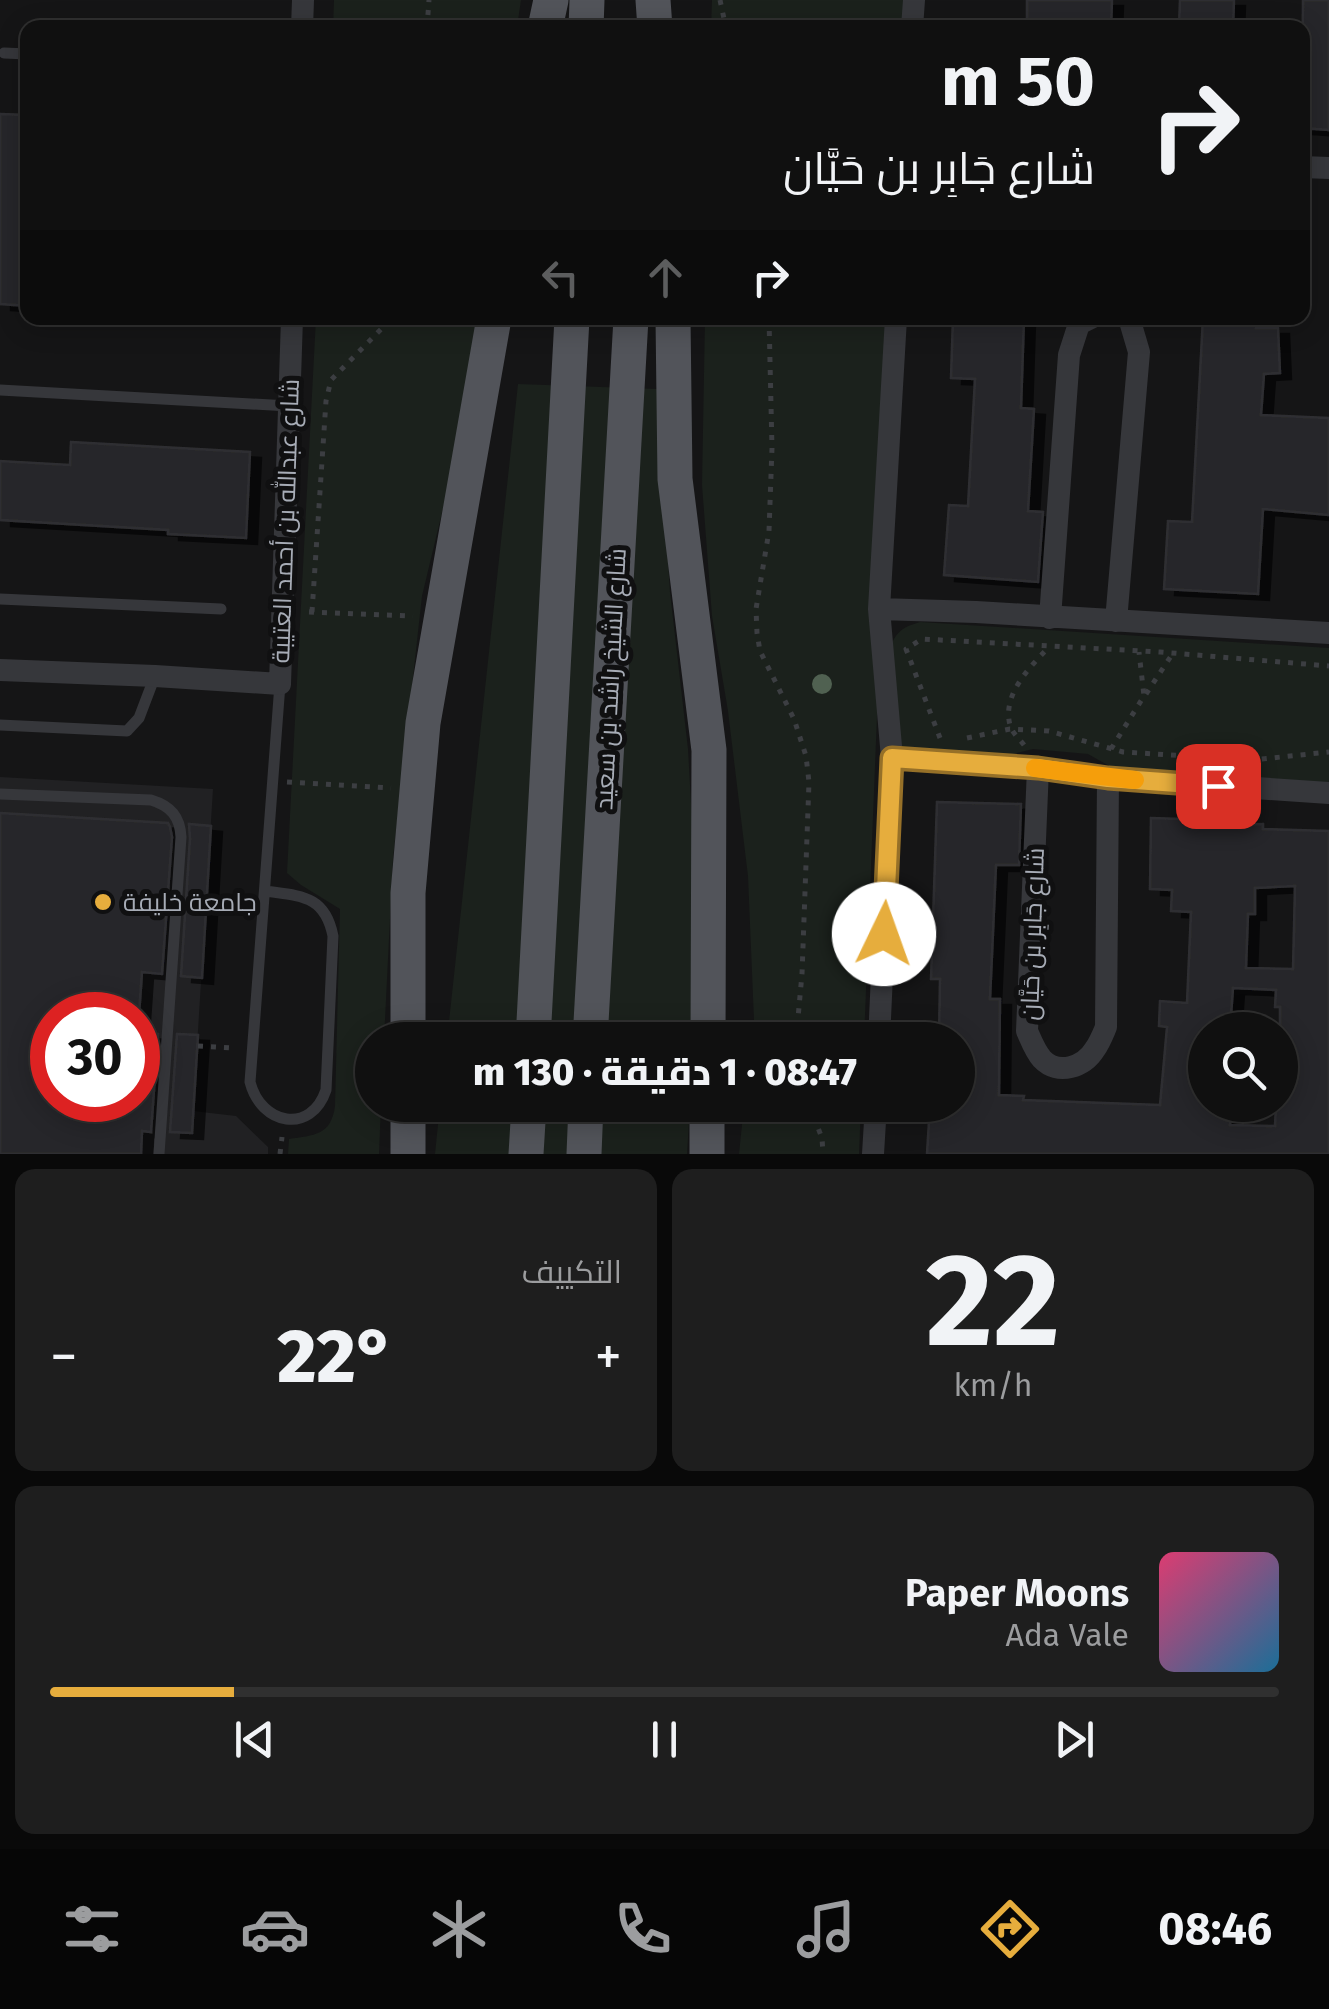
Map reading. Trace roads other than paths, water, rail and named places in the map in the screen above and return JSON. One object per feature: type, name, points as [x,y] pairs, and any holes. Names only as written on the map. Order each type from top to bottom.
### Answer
[{"type":"main road","points":[[408,1022],[408,893],[423,723],[493,325]]},
{"type":"main road","points":[[533,1022],[572,325]]},
{"type":"main road","name":"شارع الشيخ راشد بن سعيد","points":[[591,1022],[630,325]]},
{"type":"main road","points":[[673,325],[675,480],[709,750],[708,1022]]},
{"type":"main road","points":[[408,1122],[408,1154]]},
{"type":"main road","points":[[526,1154],[528,1122]]},
{"type":"main road","points":[[584,1154],[585,1122]]},
{"type":"main road","points":[[707,1122],[707,1154]]},
{"type":"street","name":"شارع عبدالله بن أحمد العتيبة","points":[[0,670],[280,684],[292,325]]},
{"type":"street","points":[[880,1022],[892,758],[879,609],[896,325]]},
{"type":"street","points":[[1050,618],[1070,355],[1079,325]]},
{"type":"street","points":[[1116,622],[1139,352],[1131,325]]},
{"type":"street","points":[[879,609],[1329,633]]},
{"type":"street","points":[[892,758],[1329,794]]},
{"type":"street","name":"شارع جَابِر بن حَيَّان","points":[[1038,768],[1027,1031],[1044,1062],[1061,1069],[1076,1066],[1094,1052],[1106,1027],[1108,778]]},
{"type":"street","points":[[874,1154],[875,1122]]},
{"type":"lane","points":[[4,53],[20,54]]},
{"type":"lane","points":[[0,390],[289,406]]},
{"type":"lane","points":[[0,599],[221,609]]},
{"type":"lane","points":[[0,725],[128,731],[139,718],[155,676]]},
{"type":"lane","points":[[266,890],[305,896],[316,903],[325,912],[333,936],[326,1090],[313,1112],[288,1120],[262,1108],[250,1082],[280,684]]},
{"type":"lane","points":[[0,794],[151,800],[164,804],[180,824],[160,1154]]},
{"type":"place","name":"جامعة خليفة","points":[[103,902]]}]
